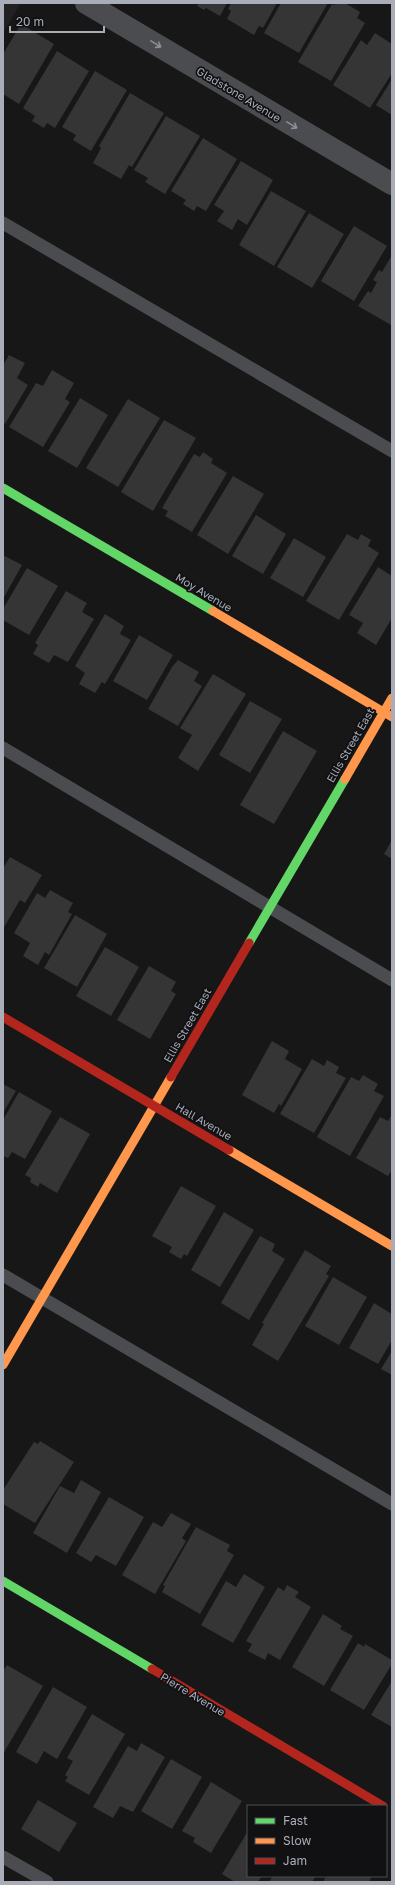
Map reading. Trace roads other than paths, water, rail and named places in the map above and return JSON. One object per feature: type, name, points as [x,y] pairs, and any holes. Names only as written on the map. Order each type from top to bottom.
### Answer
[{"type":"street","name":"Gladstone Avenue","points":[[86,3],[392,184]]},
{"type":"street","name":"Moy Avenue","points":[[3,488],[392,717]]},
{"type":"street","name":"Ellis Street East","points":[[3,1364],[392,698]]},
{"type":"street","name":"Hall Avenue","points":[[3,1017],[392,1246]]},
{"type":"street","name":"Pierre Avenue","points":[[3,1581],[380,1805]]},
{"type":"lane","points":[[3,223],[392,451]]},
{"type":"lane","points":[[3,748],[392,980]]},
{"type":"lane","points":[[3,1275],[392,1504]]},
{"type":"lane","points":[[3,1857],[47,1882]]}]
